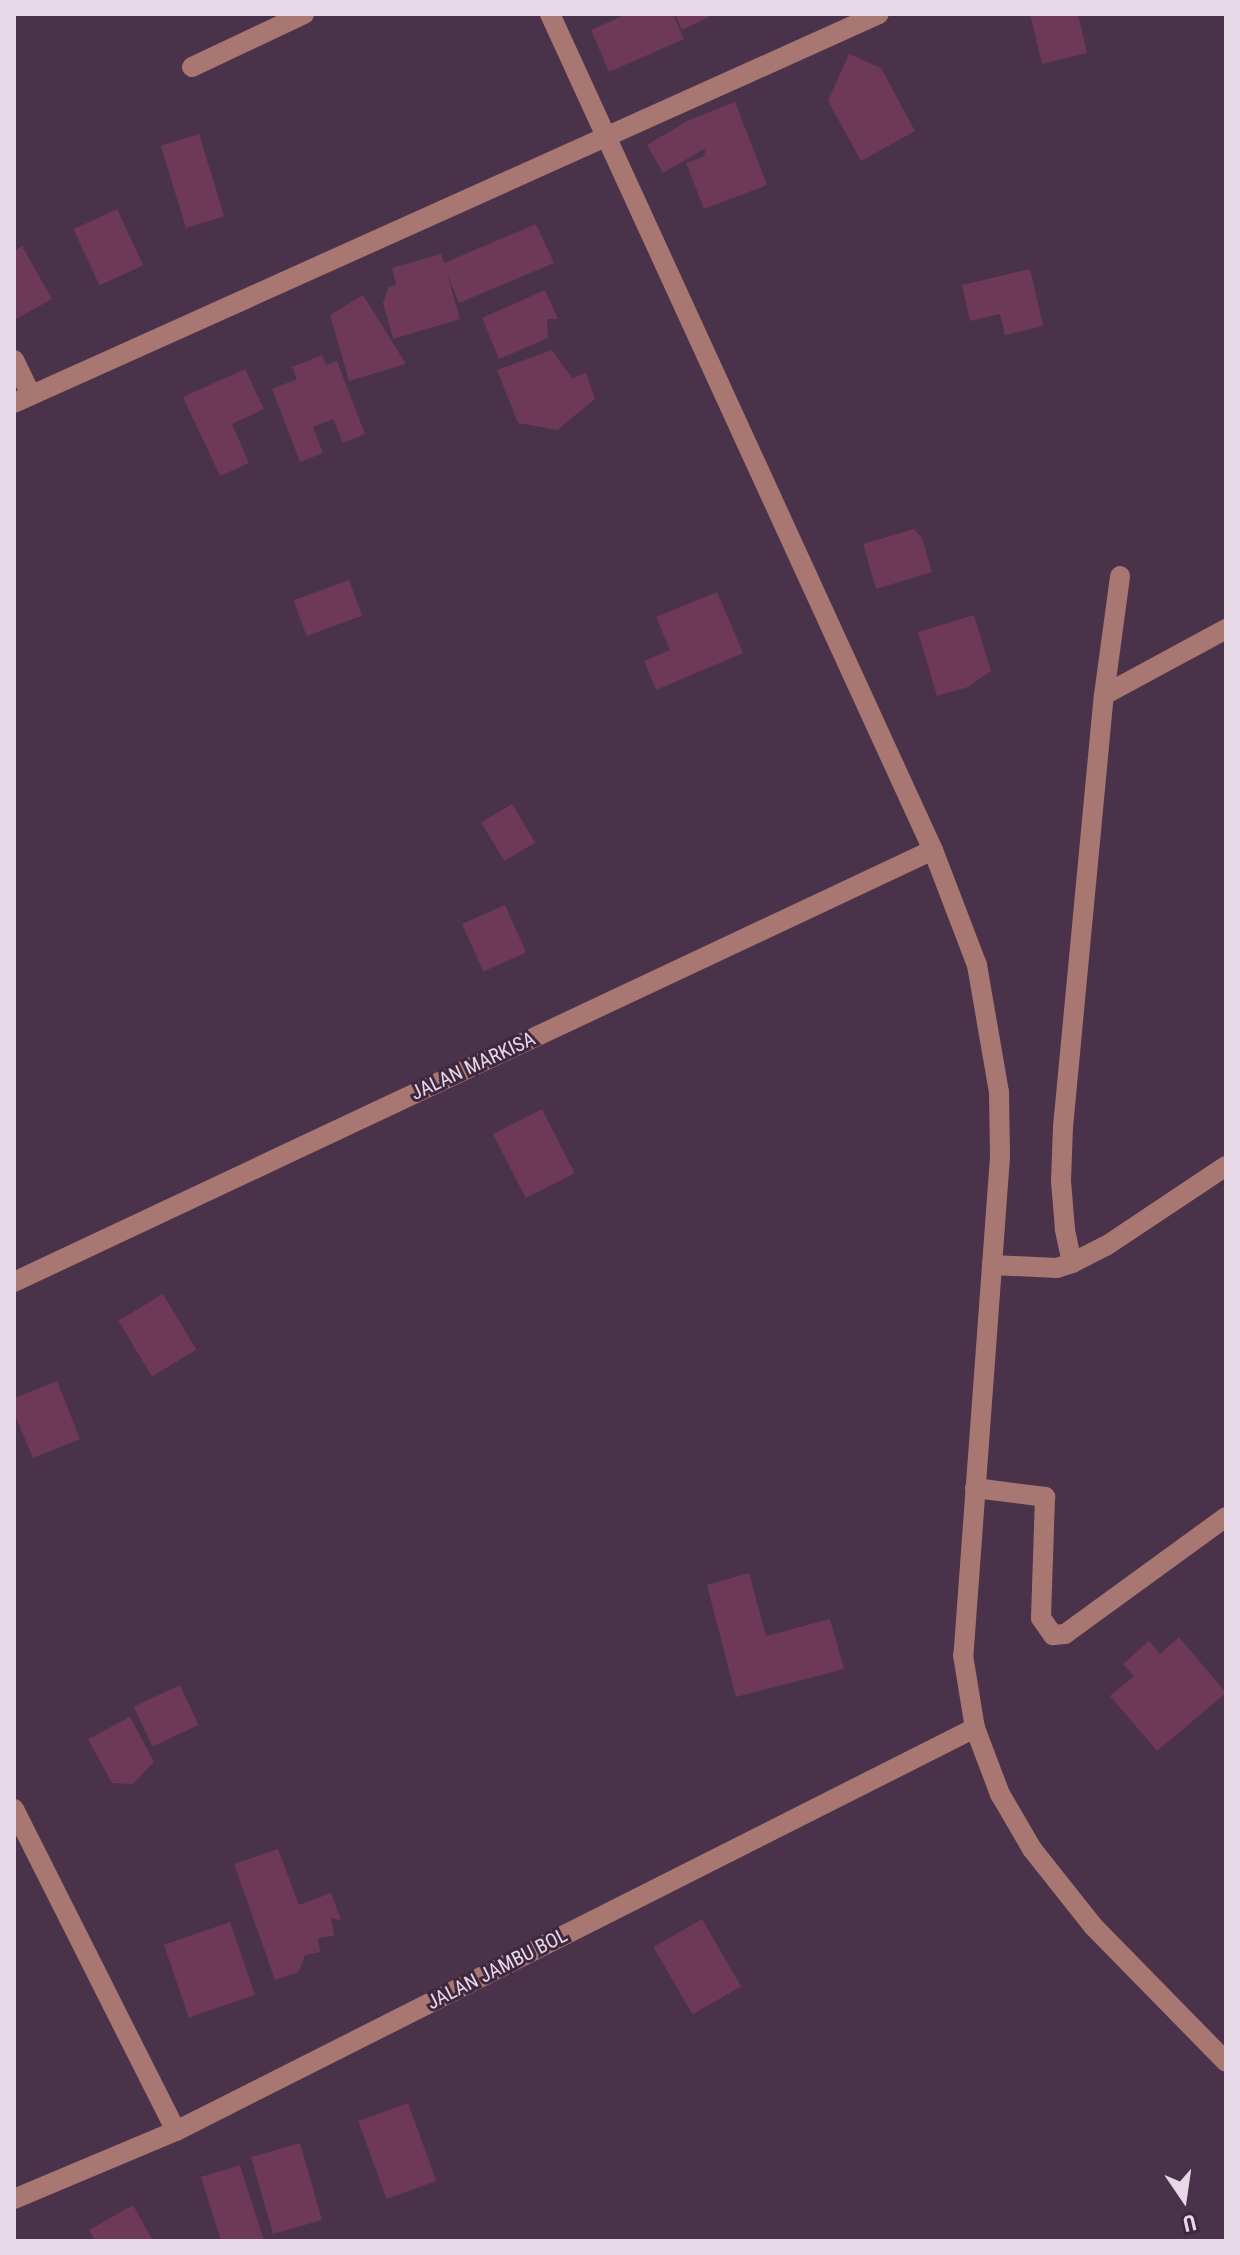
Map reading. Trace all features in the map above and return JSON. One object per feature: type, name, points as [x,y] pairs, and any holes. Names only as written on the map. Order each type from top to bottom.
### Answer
[{"type":"street","points":[[192,67],[304,14]]},
{"type":"street","points":[[550,14],[933,850],[977,965],[999,1092],[1000,1157],[963,1655],[975,1728],[1000,1794],[1032,1849],[1093,1926],[1226,2062]]},
{"type":"street","points":[[14,360],[22,399],[879,14]]},
{"type":"street","points":[[1065,1265],[1063,1127],[1104,695],[1120,576]]},
{"type":"street","points":[[1104,695],[1226,629]]},
{"type":"street","name":"JALAN MARKISA","points":[[14,1282],[933,850]]},
{"type":"street","points":[[992,1265],[1065,1265],[1106,1246],[1226,1166]]},
{"type":"street","points":[[975,1488],[1045,1497],[1041,1618],[1053,1635],[1065,1634],[1226,1517]]},
{"type":"street","name":"JALAN JAMBU BOL","points":[[14,2199],[176,2131],[975,1728]]},
{"type":"street","points":[[14,1809],[176,2131]]},
{"type":"building","points":[[627,14],[673,14],[684,39],[609,72],[591,30]]},
{"type":"building","points":[[675,14],[715,14],[682,30]]},
{"type":"building","points":[[1030,14],[1078,14],[1087,53],[1042,64]]},
{"type":"building","points":[[849,54],[881,68],[915,131],[861,161],[828,101]]},
{"type":"building","points":[[735,102],[767,185],[704,209],[686,163],[704,156],[706,148],[663,173],[647,145],[689,120]]},
{"type":"building","points":[[199,134],[224,216],[186,228],[161,146]]},
{"type":"building","points":[[117,209],[143,265],[100,285],[73,229]]},
{"type":"building","points":[[536,224],[554,263],[459,303],[447,274],[460,319],[393,339],[383,303],[389,287],[396,285],[392,268],[441,254],[444,263]]},
{"type":"building","points":[[22,246],[52,299],[14,320],[14,251]]},
{"type":"building","points":[[1030,269],[1043,326],[1005,335],[1000,314],[970,321],[962,285]]},
{"type":"building","points":[[545,290],[558,319],[547,319],[548,338],[499,359],[482,318]]},
{"type":"building","points":[[363,295],[406,364],[349,381],[330,315]]},
{"type":"building","points":[[552,350],[572,378],[586,373],[595,399],[557,430],[518,423],[497,370]]},
{"type":"building","points":[[322,355],[326,365],[337,361],[365,434],[343,443],[333,419],[313,427],[323,453],[300,462],[272,389],[297,379],[292,367]]},
{"type":"building","points":[[245,369],[264,409],[232,424],[249,463],[220,476],[183,397]]},
{"type":"building","points":[[914,529],[922,538],[932,572],[876,589],[863,544]]},
{"type":"building","points":[[349,580],[362,616],[307,636],[294,600]]},
{"type":"building","points":[[717,592],[743,653],[656,690],[644,661],[670,650],[656,617]]},
{"type":"building","points":[[974,615],[991,671],[968,687],[937,696],[918,632]]},
{"type":"building","points":[[512,804],[535,843],[504,861],[481,823]]},
{"type":"building","points":[[505,905],[526,953],[483,972],[462,924]]},
{"type":"building","points":[[542,1109],[575,1173],[526,1198],[493,1134]]},
{"type":"building","points":[[163,1294],[196,1350],[152,1376],[118,1321]]},
{"type":"building","points":[[57,1381],[80,1439],[33,1458],[14,1413],[14,1398]]},
{"type":"building","points":[[749,1573],[766,1636],[830,1619],[844,1669],[736,1697],[707,1585]]},
{"type":"building","points":[[1179,1637],[1226,1693],[1157,1751],[1110,1696],[1134,1676],[1123,1664],[1149,1641],[1160,1654]]},
{"type":"building","points":[[180,1685],[199,1725],[152,1746],[134,1707]]},
{"type":"building","points":[[130,1717],[154,1762],[133,1784],[112,1783],[88,1739]]},
{"type":"building","points":[[278,1849],[299,1905],[331,1893],[341,1920],[331,1918],[334,1936],[318,1938],[320,1952],[305,1955],[299,1972],[275,1980],[234,1864]]},
{"type":"building","points":[[702,1919],[741,1987],[693,2015],[654,1947]]},
{"type":"building","points":[[230,1922],[255,1995],[189,2018],[164,1945]]},
{"type":"building","points":[[408,2103],[436,2181],[387,2199],[358,2121]]},
{"type":"building","points":[[300,2143],[322,2220],[273,2234],[251,2157]]},
{"type":"building","points":[[240,2165],[264,2241],[221,2241],[201,2177]]},
{"type":"building","points":[[133,2205],[153,2241],[95,2241],[89,2230]]}]
